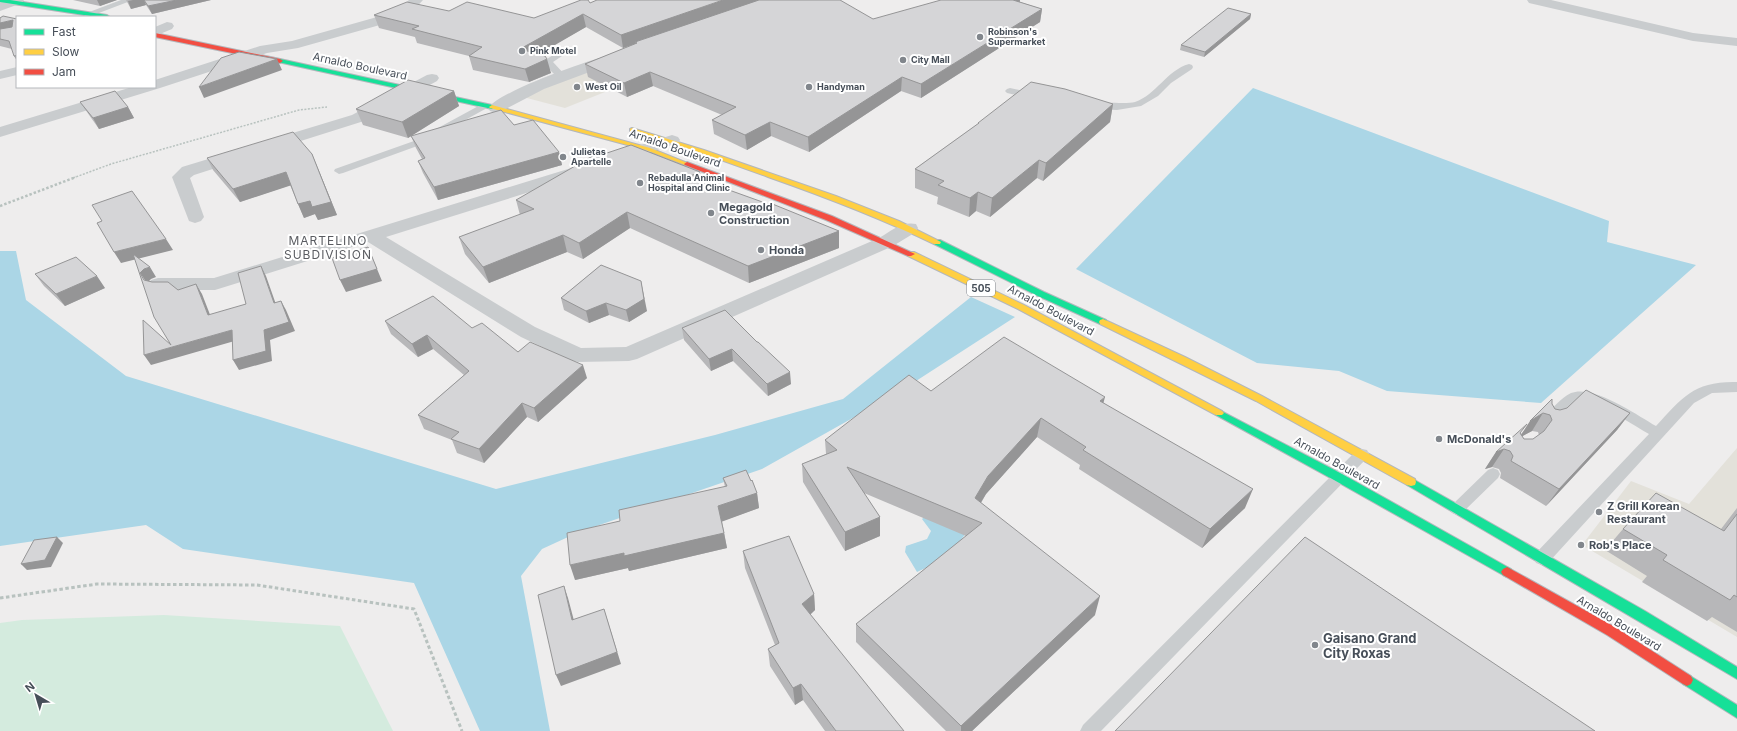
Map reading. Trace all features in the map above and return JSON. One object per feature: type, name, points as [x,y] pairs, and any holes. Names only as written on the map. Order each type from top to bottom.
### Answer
[{"type":"highway","points":[[6,5],[101,16]]},
{"type":"highway","name":"Arnaldo Boulevard","points":[[161,29],[250,55],[425,81],[492,103],[648,149],[829,218],[886,242],[1021,307],[1338,477],[1611,631],[1737,712]]},
{"type":"highway","points":[[220,39],[265,50],[296,55]]},
{"type":"highway","name":"Arnaldo Boulevard","points":[[626,129],[672,140],[852,204],[909,228],[1041,294],[1171,353],[1362,454],[1737,673]]},
{"type":"street","points":[[156,85],[265,50],[293,45],[382,20],[404,12],[416,0]]},
{"type":"street","points":[[1534,0],[1693,37],[1737,42]]},
{"type":"street","points":[[492,103],[517,100],[562,76],[628,53]]},
{"type":"street","points":[[0,75],[16,71]]},
{"type":"street","points":[[195,217],[181,177],[188,171],[358,118],[425,81]]},
{"type":"street","points":[[0,132],[145,88]]},
{"type":"street","points":[[158,284],[215,284],[648,149],[672,140]]},
{"type":"street","points":[[370,236],[528,332],[578,355],[629,354],[886,242],[909,228]]},
{"type":"lane","points":[[88,14],[129,0]]},
{"type":"lane","points":[[562,76],[548,61],[565,50]]},
{"type":"lane","points":[[1084,105],[1117,107],[1138,104],[1155,94],[1168,81],[1189,67]]},
{"type":"lane","points":[[1010,91],[1040,98]]},
{"type":"lane","points":[[339,171],[417,143],[492,103]]},
{"type":"lane","points":[[1542,558],[1689,400],[1701,391],[1719,386],[1737,387]]},
{"type":"lane","points":[[1548,422],[1573,398],[1585,395],[1602,402],[1658,433]]},
{"type":"lane","points":[[1089,731],[1362,454]]},
{"type":"lane","points":[[1457,509],[1493,474]]},
{"type":"path","points":[[0,206],[111,164],[299,110],[330,107]]},
{"type":"path","points":[[0,598],[97,584],[257,585],[414,609],[462,731]]},
{"type":"shaded area","points":[[605,64],[635,80],[565,108],[523,97]]},
{"type":"shaded area","points":[[1737,448],[1737,637],[1582,545],[1631,481],[1689,504]]},
{"type":"green space","points":[[164,615],[340,626],[393,731],[0,731],[0,623],[22,620]]},
{"type":"water","points":[[1253,88],[1609,221],[1607,242],[1696,265],[1541,403],[1387,391],[1339,371],[1257,363],[1076,269]]},
{"type":"water","points":[[0,251],[16,251],[26,300],[126,376],[496,489],[715,435],[843,399],[971,297],[1015,317],[899,392],[762,469],[579,532],[542,549],[521,576],[550,731],[480,731],[414,583],[183,549],[146,525],[0,546]]},
{"type":"water","points":[[929,512],[970,528],[947,558],[917,572],[905,552],[906,546],[927,539],[931,531],[922,519]]},
{"type":"building","points":[[144,0],[177,0],[148,6]]},
{"type":"building","points":[[581,0],[588,0],[590,3],[597,0],[723,0],[621,35],[583,14],[520,49],[545,56],[547,59],[525,69],[469,56],[482,47],[412,29],[419,26],[374,15],[407,2],[449,11],[467,2],[534,18]]},
{"type":"building","points":[[759,0],[840,0],[873,19],[941,0],[1013,0],[1042,9],[921,84],[902,77],[808,137],[770,122],[745,135],[712,120],[736,107],[650,72],[624,83],[585,64],[637,43],[635,42]]},
{"type":"building","points":[[1228,8],[1251,14],[1205,52],[1181,45]]},
{"type":"building","points":[[3,16],[16,19],[16,55],[14,56],[9,41],[0,39],[0,29],[12,27],[13,20],[0,23],[0,18]]},
{"type":"building","points":[[239,52],[277,59],[199,87],[221,58]]},
{"type":"building","points":[[408,80],[454,91],[402,122],[356,109]]},
{"type":"building","points":[[1031,82],[1065,89],[1113,104],[1046,163],[1039,160],[992,198],[978,192],[970,198],[938,185],[944,181],[915,169],[979,123]]},
{"type":"building","points":[[115,91],[128,107],[93,118],[80,102]]},
{"type":"building","points":[[501,110],[514,125],[533,120],[559,152],[434,187],[418,161],[425,158],[411,136]]},
{"type":"building","points":[[293,132],[312,154],[331,202],[312,207],[310,201],[298,204],[286,172],[233,189],[207,158]]},
{"type":"building","points":[[631,145],[700,172],[690,176],[768,204],[770,203],[839,231],[748,266],[627,212],[579,243],[563,235],[483,267],[459,237],[534,209],[516,200],[596,154],[598,156]]},
{"type":"building","points":[[132,191],[166,239],[114,252],[97,223],[102,221],[92,205]]},
{"type":"building","points":[[368,247],[377,269],[340,280],[332,258]]},
{"type":"building","points":[[133,254],[150,267],[144,269],[140,273],[144,280],[152,282],[168,282],[178,290],[196,284],[208,315],[246,304],[238,273],[261,266],[274,303],[281,301],[289,322],[264,330],[266,351],[233,360],[232,330],[144,355],[143,320],[171,345],[154,317]]},
{"type":"building","points":[[76,257],[97,276],[56,294],[35,274]]},
{"type":"building","points":[[601,265],[641,281],[644,299],[626,310],[606,303],[586,311],[561,298]]},
{"type":"building","points":[[433,296],[472,328],[482,323],[518,352],[530,342],[583,365],[534,408],[522,403],[479,449],[451,439],[459,432],[418,415],[469,371],[427,335],[412,344],[385,321]]},
{"type":"building","points":[[725,310],[790,372],[767,384],[732,349],[709,359],[682,328]]},
{"type":"building","points":[[1004,337],[1105,397],[1100,401],[1253,489],[1210,529],[1083,450],[1086,447],[1041,418],[988,476],[975,498],[1100,596],[961,726],[856,624],[982,523],[847,467],[880,517],[845,532],[802,464],[837,450],[825,440],[909,375],[931,391]]},
{"type":"building","points":[[1586,390],[1630,413],[1559,489],[1511,461],[1513,456],[1510,451],[1504,449],[1496,452],[1527,424],[1520,433],[1524,439],[1533,439],[1544,431],[1552,420],[1550,415],[1543,413],[1530,421],[1552,399],[1552,404],[1555,409],[1560,410],[1567,408]]},
{"type":"building","points":[[746,470],[757,493],[718,506],[724,533],[624,556],[624,553],[570,565],[567,533],[620,521],[619,510],[727,486],[723,478]]},
{"type":"building","points":[[1656,493],[1724,531],[1737,514],[1737,597],[1734,595],[1730,600],[1663,560],[1667,555],[1623,529]]},
{"type":"building","points":[[789,536],[814,594],[802,604],[904,731],[836,731],[801,684],[793,688],[768,649],[779,643],[743,551]]},
{"type":"building","points":[[57,537],[45,560],[21,564],[34,540]]},
{"type":"building","name":"Gaisano Grand City Roxas","points":[[1305,537],[1595,731],[1115,731]]},
{"type":"building","points":[[564,586],[572,620],[604,609],[617,652],[556,675],[538,595]]},
{"type":"traffic: fast","points":[[0,0],[101,16]]},
{"type":"traffic: fast","points":[[280,61],[492,107]]},
{"type":"traffic: fast","points":[[937,242],[1041,294],[1103,322]]},
{"type":"traffic: fast","points":[[1219,413],[1338,477],[1507,572]]},
{"type":"traffic: fast","points":[[1411,482],[1641,615],[1737,673]]},
{"type":"traffic: fast","points":[[1687,680],[1737,712]]},
{"type":"traffic: slow","points":[[492,107],[648,149],[687,164]]},
{"type":"traffic: slow","points":[[632,130],[702,151],[813,190],[875,214],[937,242]]},
{"type":"traffic: slow","points":[[911,254],[1021,307],[1219,413]]},
{"type":"traffic: slow","points":[[1103,322],[1259,398],[1411,482]]},
{"type":"traffic: jam","points":[[156,35],[280,61]]},
{"type":"traffic: jam","points":[[687,164],[829,218],[911,254]]},
{"type":"traffic: jam","points":[[1507,572],[1611,631],[1687,680]]},
{"type":"place","name":"Robinson's Supermarket","points":[[980,37]]},
{"type":"place","name":"Pink Motel","points":[[522,51]]},
{"type":"place","name":"City Mall","points":[[903,60]]},
{"type":"place","name":"West Oil","points":[[577,87]]},
{"type":"place","name":"Handyman","points":[[809,87]]},
{"type":"place","name":"Julietas Apartelle","points":[[563,157]]},
{"type":"place","name":"Rebadulla Animal Hospital and Clinic","points":[[640,183]]},
{"type":"place","name":"Megagold Construction","points":[[711,213]]},
{"type":"place","name":"Honda","points":[[761,250]]},
{"type":"place","name":"McDonald's","points":[[1439,439]]},
{"type":"place","name":"Z Grill Korean Restaurant","points":[[1599,512]]},
{"type":"place","name":"Rob's Place","points":[[1581,545]]},
{"type":"place","name":"Gaisano Grand City Roxas","points":[[1315,645]]},
{"type":"district","name":"MARTELINO SUBDIVISION","points":[[328,248]]}]
